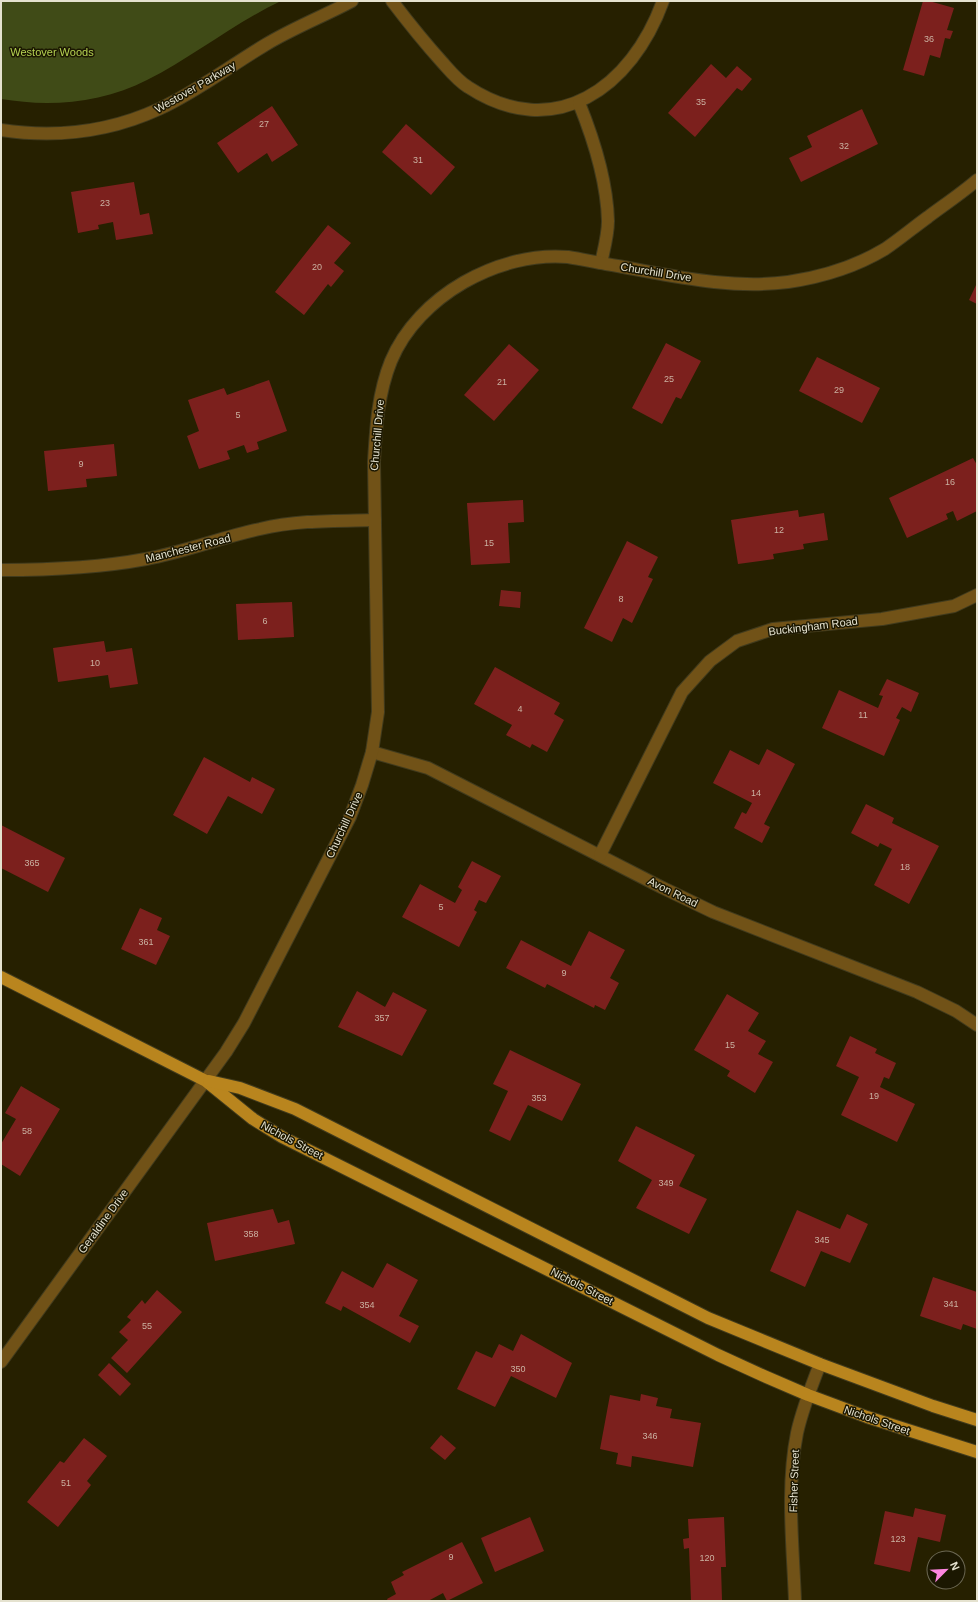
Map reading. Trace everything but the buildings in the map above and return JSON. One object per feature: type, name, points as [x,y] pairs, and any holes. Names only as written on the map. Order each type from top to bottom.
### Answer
[{"type":"main road","name":"Nichols Street","points":[[1,977],[206,1081],[253,1119],[282,1137],[718,1354],[808,1394],[880,1421],[977,1452]]},
{"type":"main road","name":"Nichols Street","points":[[206,1081],[240,1088],[295,1109],[708,1318],[767,1344],[933,1406],[977,1420]]},
{"type":"street","name":"Westover Parkway","points":[[1,130],[21,133],[55,134],[104,127],[134,119],[159,109],[185,95],[288,32],[352,1]]},
{"type":"street","points":[[392,1],[418,36],[466,86],[485,98],[506,106],[544,110],[579,103],[596,93],[614,79],[629,64],[657,19],[663,1]]},
{"type":"street","points":[[579,103],[596,152],[606,198],[608,222],[606,241],[601,263]]},
{"type":"street","name":"Churchill Drive","points":[[206,1081],[244,1023],[350,817],[372,752],[378,712],[374,462],[376,424],[381,391],[392,360],[408,331],[430,306],[456,287],[487,271],[517,261],[545,256],[569,257],[708,281],[749,285],[788,282],[824,276],[858,264],[885,248],[977,180]]},
{"type":"street","name":"Manchester Road","points":[[1,570],[44,570],[97,566],[147,559],[260,528],[323,521],[375,520]]},
{"type":"street","name":"Buckingham Road","points":[[600,855],[682,692],[710,661],[737,641],[773,629],[882,619],[954,606],[977,595]]},
{"type":"street","name":"Avon Road","points":[[372,752],[428,768],[713,912],[918,992],[977,1025]]},
{"type":"street","name":"Geraldine Drive","points":[[1,1362],[206,1081]]},
{"type":"street","name":"Fisher Street","points":[[795,1601],[791,1493],[792,1462],[797,1432],[808,1394],[820,1364]]},
{"type":"green space","name":"Westover Woods","points":[[1,1],[281,1],[247,19],[164,71],[135,86],[98,98],[72,102],[47,103],[1,99]]}]
